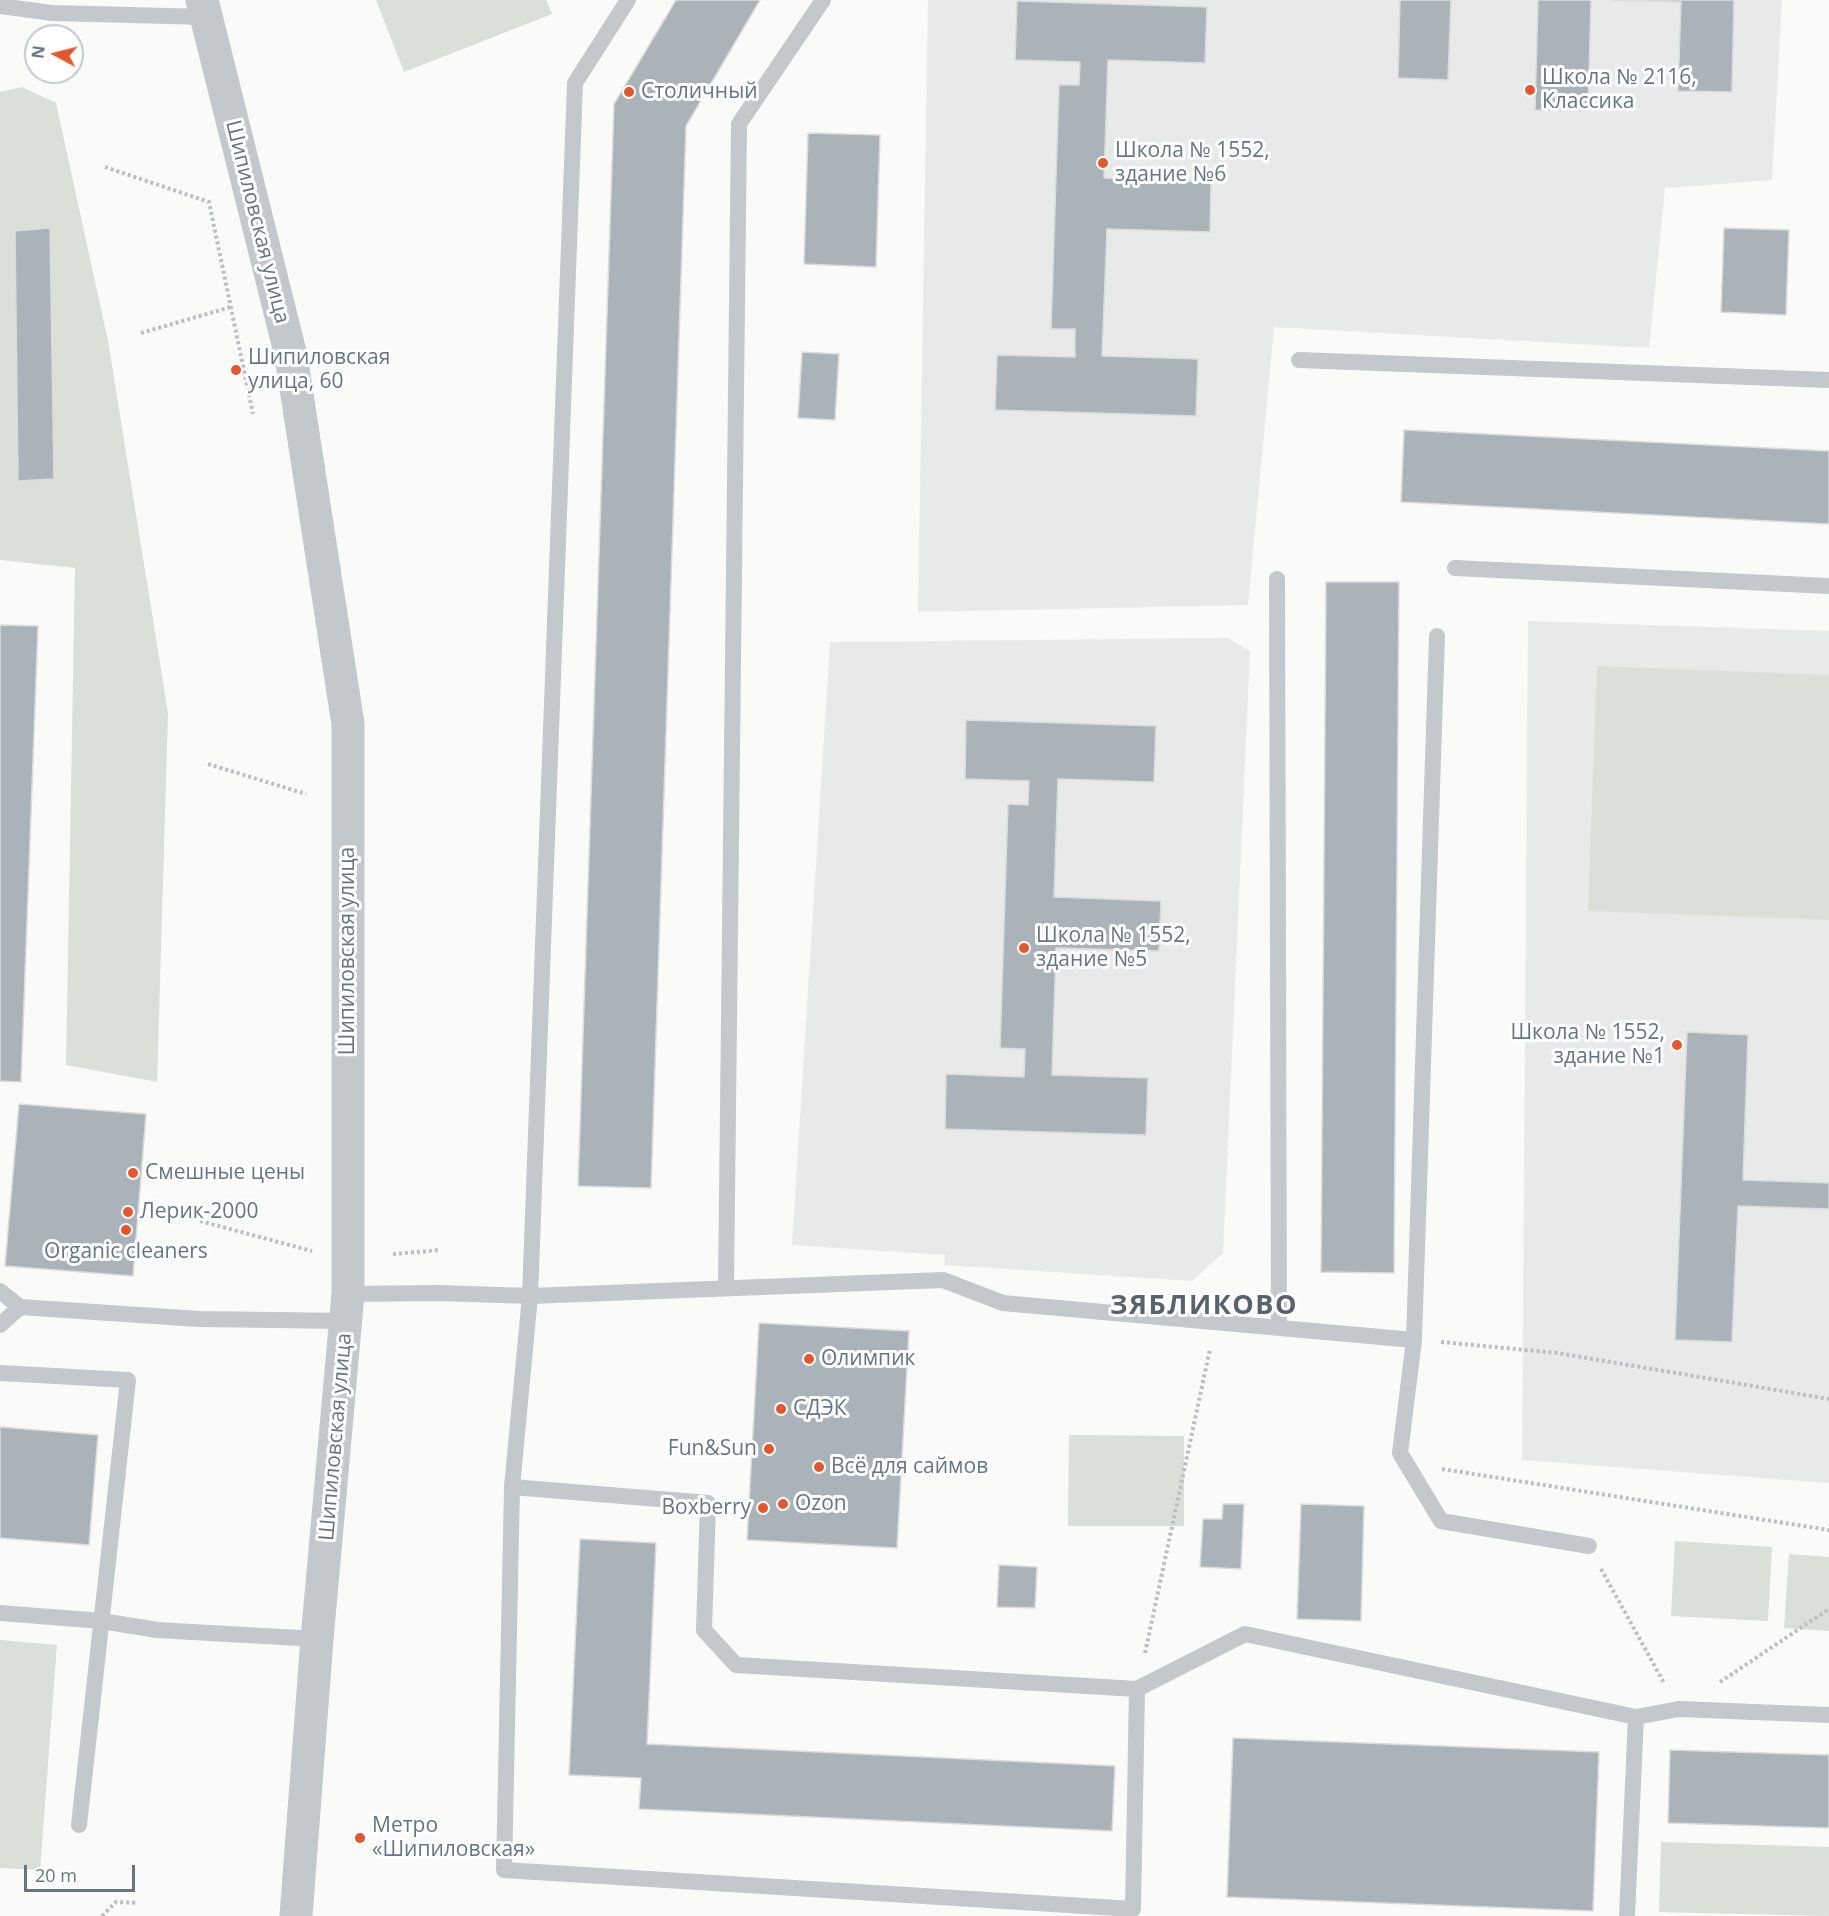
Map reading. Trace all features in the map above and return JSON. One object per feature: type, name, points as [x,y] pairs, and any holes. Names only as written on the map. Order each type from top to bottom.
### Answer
[{"type":"street","name":"Шипиловская улица","points":[[205,8],[291,356],[348,724],[348,1308],[317,1639],[296,1916]]},
{"type":"lane","points":[[627,0],[575,83],[530,1296],[512,1487],[504,1870],[1133,1912],[1137,1689]]},
{"type":"lane","points":[[726,1287],[739,124],[823,0]]},
{"type":"lane","points":[[0,6],[52,13],[205,8]]},
{"type":"lane","points":[[1299,360],[1829,380]]},
{"type":"lane","points":[[1455,568],[1829,586]]},
{"type":"lane","points":[[1277,579],[1279,1328]]},
{"type":"lane","points":[[1437,636],[1414,1340],[1400,1453],[1441,1521],[1589,1546]]},
{"type":"lane","points":[[0,1291],[20,1307],[199,1319],[348,1308],[439,1293],[530,1296],[943,1280],[1004,1303],[1414,1340]]},
{"type":"lane","points":[[0,1325],[20,1307]]},
{"type":"lane","points":[[0,1373],[128,1380],[80,1825]]},
{"type":"lane","points":[[512,1487],[708,1503],[704,1630],[736,1665],[1137,1689],[1245,1634],[1636,1717],[1679,1710],[1829,1715]]},
{"type":"lane","points":[[0,1613],[102,1622],[157,1630],[317,1639]]},
{"type":"lane","points":[[1627,1916],[1636,1717]]},
{"type":"path","points":[[105,167],[209,202],[253,414]]},
{"type":"path","points":[[141,333],[231,307]]},
{"type":"path","points":[[208,764],[306,794]]},
{"type":"path","points":[[200,1221],[324,1254]]},
{"type":"path","points":[[393,1254],[440,1250]]},
{"type":"path","points":[[1137,1689],[1215,1322]]},
{"type":"path","points":[[1414,1340],[1557,1353],[1829,1399]]},
{"type":"path","points":[[1405,1463],[1829,1530]]},
{"type":"path","points":[[1589,1546],[1679,1710],[1829,1609]]},
{"type":"path","points":[[102,1916],[116,1902],[138,1903]]},
{"type":"shaded area","points":[[376,0],[546,0],[552,14],[404,72]]},
{"type":"shaded area","points":[[928,0],[1782,0],[1772,180],[1665,188],[1649,348],[1274,327],[1248,605],[918,612]]},
{"type":"shaded area","points":[[22,87],[56,103],[108,341],[168,713],[157,1082],[66,1065],[75,568],[0,560],[0,92]]},
{"type":"shaded area","name":"Школа № 1552, здание №1","points":[[1528,621],[1829,631],[1829,1483],[1522,1460]]},
{"type":"shaded area","name":"Школа № 1552, здание №5","points":[[1228,638],[1250,651],[1223,1253],[1192,1281],[944,1265],[945,1255],[792,1245],[830,642]]},
{"type":"shaded area","points":[[1597,666],[1829,675],[1829,920],[1588,911]]},
{"type":"shaded area","points":[[1069,1435],[1184,1436],[1184,1526],[1068,1526]]},
{"type":"shaded area","points":[[1675,1541],[1772,1547],[1768,1621],[1671,1616]]},
{"type":"shaded area","points":[[1789,1554],[1829,1557],[1829,1631],[1784,1628]]},
{"type":"shaded area","points":[[0,1640],[57,1645],[40,1870],[0,1868]]},
{"type":"shaded area","points":[[1661,1842],[1829,1847],[1829,1916],[1659,1912]]},
{"type":"building","points":[[676,0],[760,0],[686,126],[651,1188],[578,1186],[614,104]]},
{"type":"building","points":[[1400,0],[1451,0],[1448,80],[1398,78]]},
{"type":"building","points":[[1538,0],[1591,0],[1588,111],[1535,110]]},
{"type":"building","points":[[1613,0],[1734,0],[1732,92],[1678,91],[1681,2]]},
{"type":"building","points":[[1017,1],[1207,7],[1205,63],[1108,60],[1104,178],[1211,182],[1210,232],[1107,229],[1102,356],[1198,359],[1196,416],[995,410],[997,355],[1075,357],[1075,329],[1051,329],[1059,85],[1079,85],[1080,62],[1015,60]]},
{"type":"building","points":[[808,133],[880,135],[876,267],[804,264]]},
{"type":"building","points":[[50,228],[54,479],[18,481],[15,231]]},
{"type":"building","points":[[1724,228],[1789,230],[1786,315],[1721,312]]},
{"type":"building","points":[[802,352],[839,354],[835,420],[798,418]]},
{"type":"building","points":[[1404,430],[1829,451],[1829,524],[1401,502]]},
{"type":"building","points":[[1326,582],[1399,582],[1394,1273],[1321,1272]]},
{"type":"building","points":[[0,625],[38,626],[21,1082],[0,1081]]},
{"type":"building","points":[[966,720],[1156,726],[1154,782],[1058,779],[1054,897],[1161,901],[1159,951],[1056,948],[1052,1075],[1148,1078],[1146,1135],[945,1129],[946,1074],[1024,1077],[1025,1049],[1000,1048],[1008,804],[1028,805],[1029,781],[965,779]]},
{"type":"building","points":[[1687,1032],[1748,1035],[1743,1180],[1829,1183],[1829,1209],[1738,1206],[1732,1342],[1675,1340]]},
{"type":"building","points":[[19,1104],[146,1114],[133,1276],[5,1266]]},
{"type":"building","points":[[759,1323],[909,1331],[897,1548],[747,1540]]},
{"type":"building","points":[[0,1427],[98,1435],[89,1545],[0,1538]]},
{"type":"building","points":[[1223,1504],[1244,1504],[1241,1569],[1200,1567],[1203,1519],[1222,1519]]},
{"type":"building","points":[[1301,1504],[1364,1506],[1361,1621],[1297,1619]]},
{"type":"building","points":[[580,1539],[656,1543],[647,1744],[1115,1766],[1112,1831],[639,1809],[641,1778],[569,1775]]},
{"type":"building","points":[[999,1565],[1037,1567],[1035,1608],[997,1607]]},
{"type":"building","points":[[1233,1738],[1599,1752],[1593,1911],[1227,1897]]},
{"type":"building","points":[[1670,1750],[1829,1755],[1829,1828],[1668,1823]]},
{"type":"place","name":"Школа № 2116, Классика","points":[[1530,90]]},
{"type":"place","name":"Столичный","points":[[629,92]]},
{"type":"place","name":"Школа № 1552, здание №6","points":[[1103,163]]},
{"type":"place","name":"Шипиловская улица, 60","points":[[236,370]]},
{"type":"place","name":"Школа № 1552, здание №5","points":[[1024,948]]},
{"type":"place","name":"Школа № 1552, здание №1","points":[[1677,1045]]},
{"type":"place","name":"Смешные цены","points":[[133,1173]]},
{"type":"place","name":"Лерик-2000","points":[[128,1212]]},
{"type":"place","name":"Organic cleaners","points":[[126,1230]]},
{"type":"place","name":"Олимпик","points":[[809,1359]]},
{"type":"place","name":"СДЭК","points":[[781,1409]]},
{"type":"place","name":"Fun&Sun","points":[[769,1449]]},
{"type":"place","name":"Всё для саймов","points":[[819,1467]]},
{"type":"place","name":"Ozon","points":[[783,1504]]},
{"type":"place","name":"Boxberry","points":[[763,1508]]},
{"type":"place","name":"Метро «Шипиловская»","points":[[360,1838]]},
{"type":"district","name":"ЗЯБЛИКОВО","points":[[1204,1306]]}]
